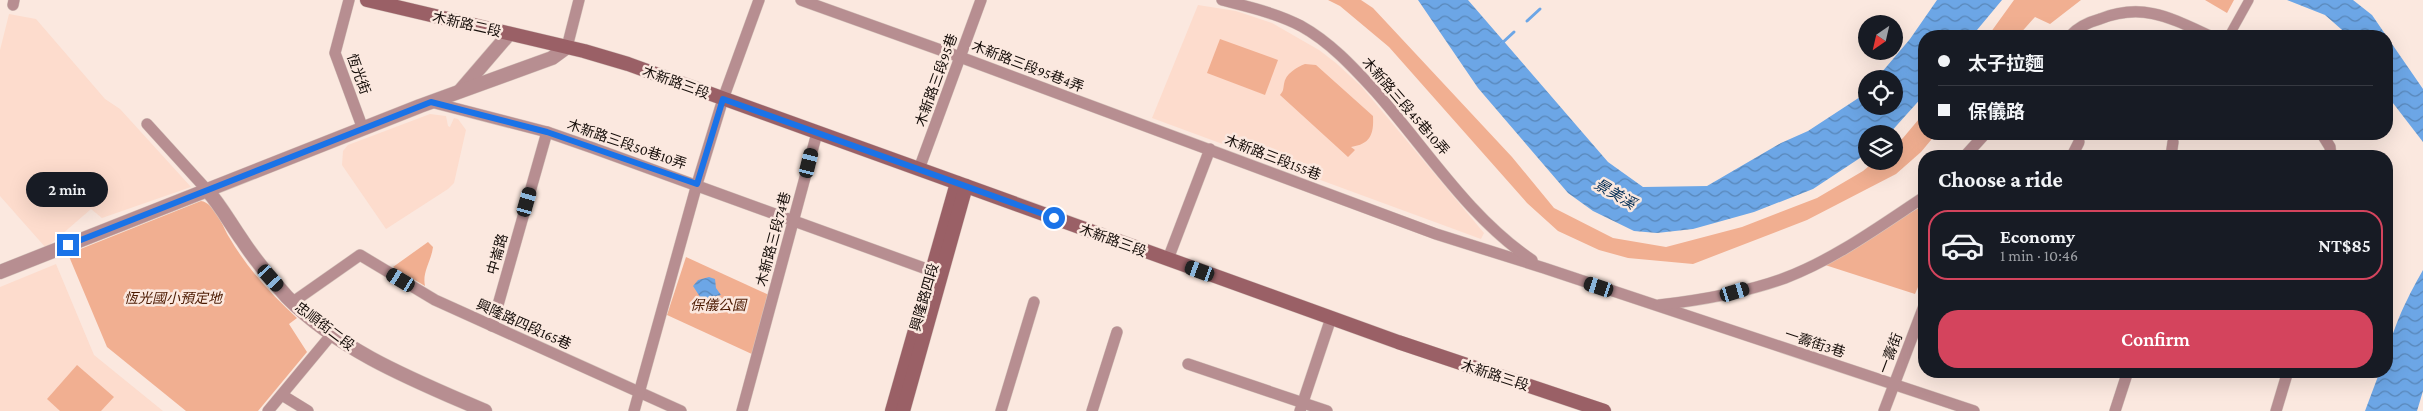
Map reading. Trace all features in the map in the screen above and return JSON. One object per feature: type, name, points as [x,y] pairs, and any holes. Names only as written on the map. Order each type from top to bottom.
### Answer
[{"type":"main road","name":"木新路二段","points":[[366,0],[567,47]]},
{"type":"main road","name":"木新路三段","points":[[567,47],[628,64],[1331,318],[1604,411]]},
{"type":"main road","name":"興隆路四段","points":[[892,411],[932,271],[961,185]]},
{"type":"main road","name":"興隆路四段","points":[[903,411],[961,185]]},
{"type":"street","name":"恆光街","points":[[349,0],[335,53],[363,129]]},
{"type":"street","points":[[0,272],[431,102],[552,58],[567,47],[579,0]]},
{"type":"street","points":[[634,411],[697,184],[723,99],[759,0]]},
{"type":"street","name":"木新路三段95巷4弄","points":[[801,0],[1210,149]]},
{"type":"street","name":"木新路三段95巷","points":[[919,169],[980,0]]},
{"type":"street","name":"木新路三段45巷10弄","points":[[1222,0],[1274,13],[1302,27],[1324,42],[1352,66],[1397,116],[1453,185],[1497,233],[1547,269]]},
{"type":"street","points":[[2232,30],[2249,0]]},
{"type":"street","points":[[2079,30],[2093,21],[2116,12],[2139,10],[2162,15],[2196,30]]},
{"type":"street","points":[[457,93],[509,34]]},
{"type":"street","name":"木新路三段50巷10弄","points":[[431,102],[547,132],[697,184],[932,271]]},
{"type":"street","name":"忠順街二段","points":[[147,124],[222,206],[256,260],[293,302],[332,334],[398,372],[485,411]]},
{"type":"street","name":"中崙路","points":[[492,326],[547,132]]},
{"type":"street","name":"木新路三段74巷","points":[[742,411],[817,133]]},
{"type":"street","points":[[1970,150],[1980,140]]},
{"type":"street","points":[[2075,150],[2079,142]]},
{"type":"street","name":"木新路三段155巷","points":[[1168,259],[1210,149],[1436,234],[1547,269]]},
{"type":"street","points":[[1651,304],[1718,297],[1786,278],[1843,250],[1918,201]]},
{"type":"street","name":"興隆路四段165巷","points":[[293,302],[360,255],[435,300],[681,411]]},
{"type":"street","name":"一壽街3巷","points":[[1547,269],[1974,411]]},
{"type":"street","points":[[1001,411],[1034,302]]},
{"type":"street","points":[[1302,407],[1331,318]]},
{"type":"street","name":"一壽街","points":[[1884,411],[1918,322]]},
{"type":"street","points":[[1092,411],[1117,332]]},
{"type":"street","points":[[268,411],[332,334]]},
{"type":"street","points":[[1188,364],[1302,407],[1327,411]]},
{"type":"street","points":[[2115,411],[2126,378]]},
{"type":"street","points":[[2276,411],[2284,378]]},
{"type":"street","points":[[282,395],[308,411]]},
{"type":"shaded area","points":[[1198,5],[1236,11],[1272,23],[1319,50],[1336,63],[1361,86],[1484,233],[1481,239],[1152,118]]},
{"type":"shaded area","points":[[9,14],[36,19],[105,99],[120,109],[191,187],[102,218],[91,209],[46,248],[0,196],[0,50]]},
{"type":"shaded area","points":[[430,114],[446,116],[448,126],[450,127],[454,118],[458,119],[466,130],[454,183],[448,189],[386,229],[342,165],[343,151],[348,145]]},
{"type":"shaded area","points":[[56,264],[94,355],[163,411],[0,411],[0,287]]},
{"type":"green space","points":[[1328,0],[1361,0],[1373,8],[1512,157],[1554,208],[1613,238],[1666,247],[1742,227],[1817,198],[1864,170],[1901,170],[1807,220],[1693,264],[1628,258],[1599,250],[1558,231],[1527,203],[1389,47],[1340,6]]},
{"type":"green space","points":[[2014,0],[2081,0],[2050,24],[2035,17],[2023,30],[1992,30]]},
{"type":"green space","points":[[2205,0],[2234,0],[2227,13]]},
{"type":"green space","points":[[1220,39],[1278,60],[1265,95],[1207,73]]},
{"type":"green space","points":[[1305,64],[1316,65],[1373,116],[1373,128],[1370,138],[1363,144],[1351,147],[1355,150],[1348,157],[1280,95],[1289,74]]},
{"type":"green space","points":[[1918,120],[1918,140],[1931,140],[1923,150],[1918,150],[1918,155],[1903,168],[1903,138]]},
{"type":"green space","name":"恆光國小預定地","points":[[201,201],[210,206],[214,211],[236,248],[252,270],[297,318],[289,324],[307,352],[258,411],[186,411],[107,347],[68,254]]},
{"type":"green space","points":[[1918,208],[1918,287],[1915,294],[1822,264]]},
{"type":"green space","points":[[428,242],[433,247],[426,271],[425,286],[393,267]]},
{"type":"green space","name":"保儀公園","points":[[686,257],[769,295],[754,355],[667,315]]},
{"type":"green space","points":[[77,365],[114,397],[101,411],[60,411],[47,399]]},
{"type":"water","name":"景美溪","points":[[1418,0],[1468,0],[1608,162],[1643,187],[1707,186],[1781,143],[1808,131],[1858,98],[1858,115],[1903,115],[1903,70],[1884,70],[1892,60],[1903,60],[1903,47],[1937,0],[2002,0],[1977,30],[1918,30],[1918,102],[1897,125],[1858,125],[1858,159],[1813,189],[1754,212],[1693,229],[1657,233],[1634,231],[1593,211],[1568,193],[1478,88]]},
{"type":"water","points":[[2287,0],[2353,0],[2372,15],[2382,30],[2342,30],[2325,15]]},
{"type":"water","points":[[2393,45],[2423,89],[2423,142],[2393,103]]},
{"type":"water","points":[[2423,270],[2423,391],[2417,411],[2365,411],[2377,378],[2393,378],[2393,332],[2410,293]]},
{"type":"water","points":[[709,277],[715,279],[716,288],[721,295],[702,300],[693,286],[698,280]]},
{"type":"waterway","points":[[1527,21],[1540,9]]},
{"type":"waterway","points":[[1501,44],[1514,32]]},
{"type":"route","points":[[68,245],[431,102],[547,132],[697,184],[723,99],[1054,218]]}]
